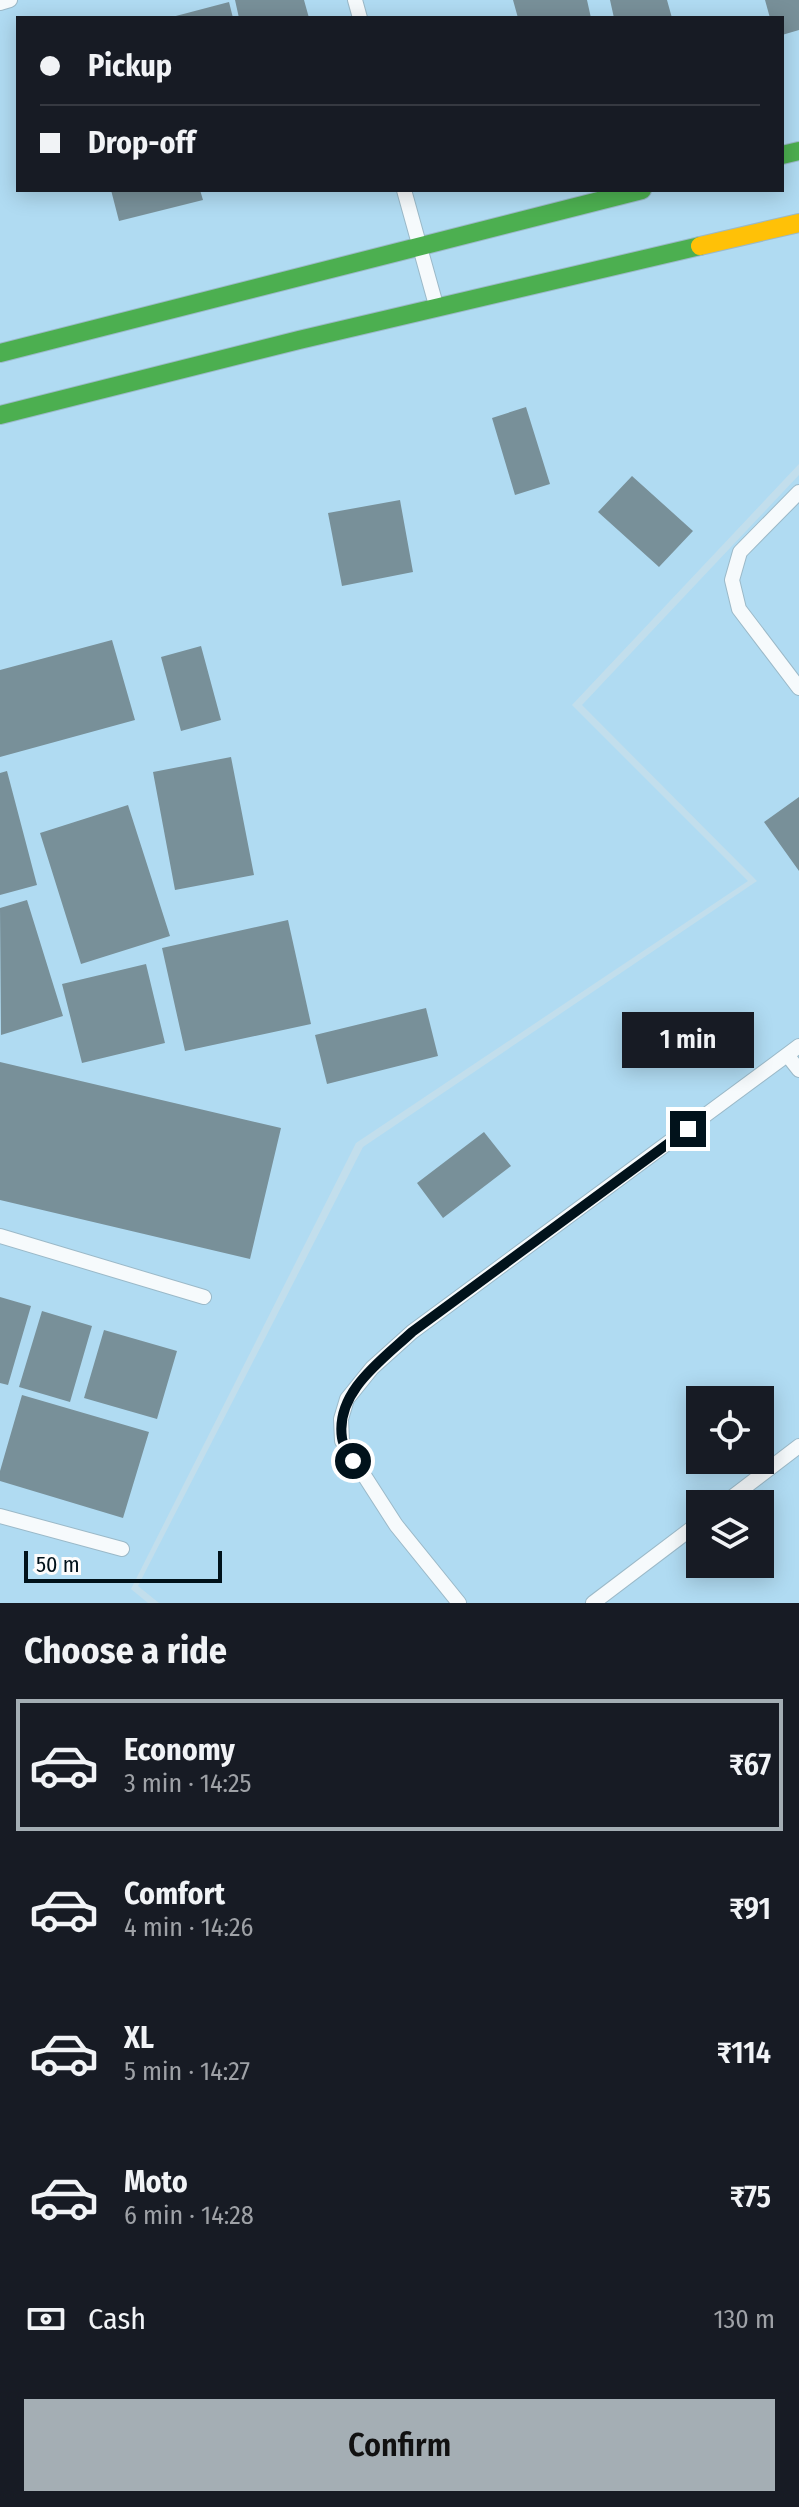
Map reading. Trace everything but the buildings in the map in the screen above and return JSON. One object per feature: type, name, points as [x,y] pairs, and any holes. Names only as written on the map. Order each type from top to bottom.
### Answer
[{"type":"main road","points":[[0,353],[634,192]]},
{"type":"main road","points":[[0,415],[123,382],[799,223]]},
{"type":"lane","points":[[0,3],[10,0]]},
{"type":"lane","points":[[404,192],[436,307]]},
{"type":"lane","points":[[799,492],[740,552],[732,580],[739,609],[799,688]]},
{"type":"lane","points":[[459,1603],[396,1525],[342,1441],[341,1419],[347,1399],[372,1368],[412,1332],[793,1051],[799,1070]]},
{"type":"lane","points":[[0,1236],[204,1297]]},
{"type":"lane","points":[[741,1490],[799,1446]]},
{"type":"lane","points":[[0,1516],[122,1549]]},
{"type":"lane","points":[[593,1603],[686,1533]]},
{"type":"shaded area","points":[[0,0],[799,0],[799,464],[572,705],[748,881],[356,1143],[131,1589],[148,1603],[0,1603]]},
{"type":"shaded area","points":[[799,475],[799,1603],[159,1603],[138,1586],[363,1147],[757,881],[582,705]]},
{"type":"traffic: fast","points":[[784,155],[799,151]]},
{"type":"traffic: fast","points":[[0,353],[634,192]]},
{"type":"traffic: fast","points":[[0,415],[299,340],[700,246]]},
{"type":"traffic: slow","points":[[700,246],[799,223]]},
{"type":"route","points":[[353,1461],[342,1441],[341,1419],[347,1399],[372,1368],[412,1332],[688,1129]]}]
